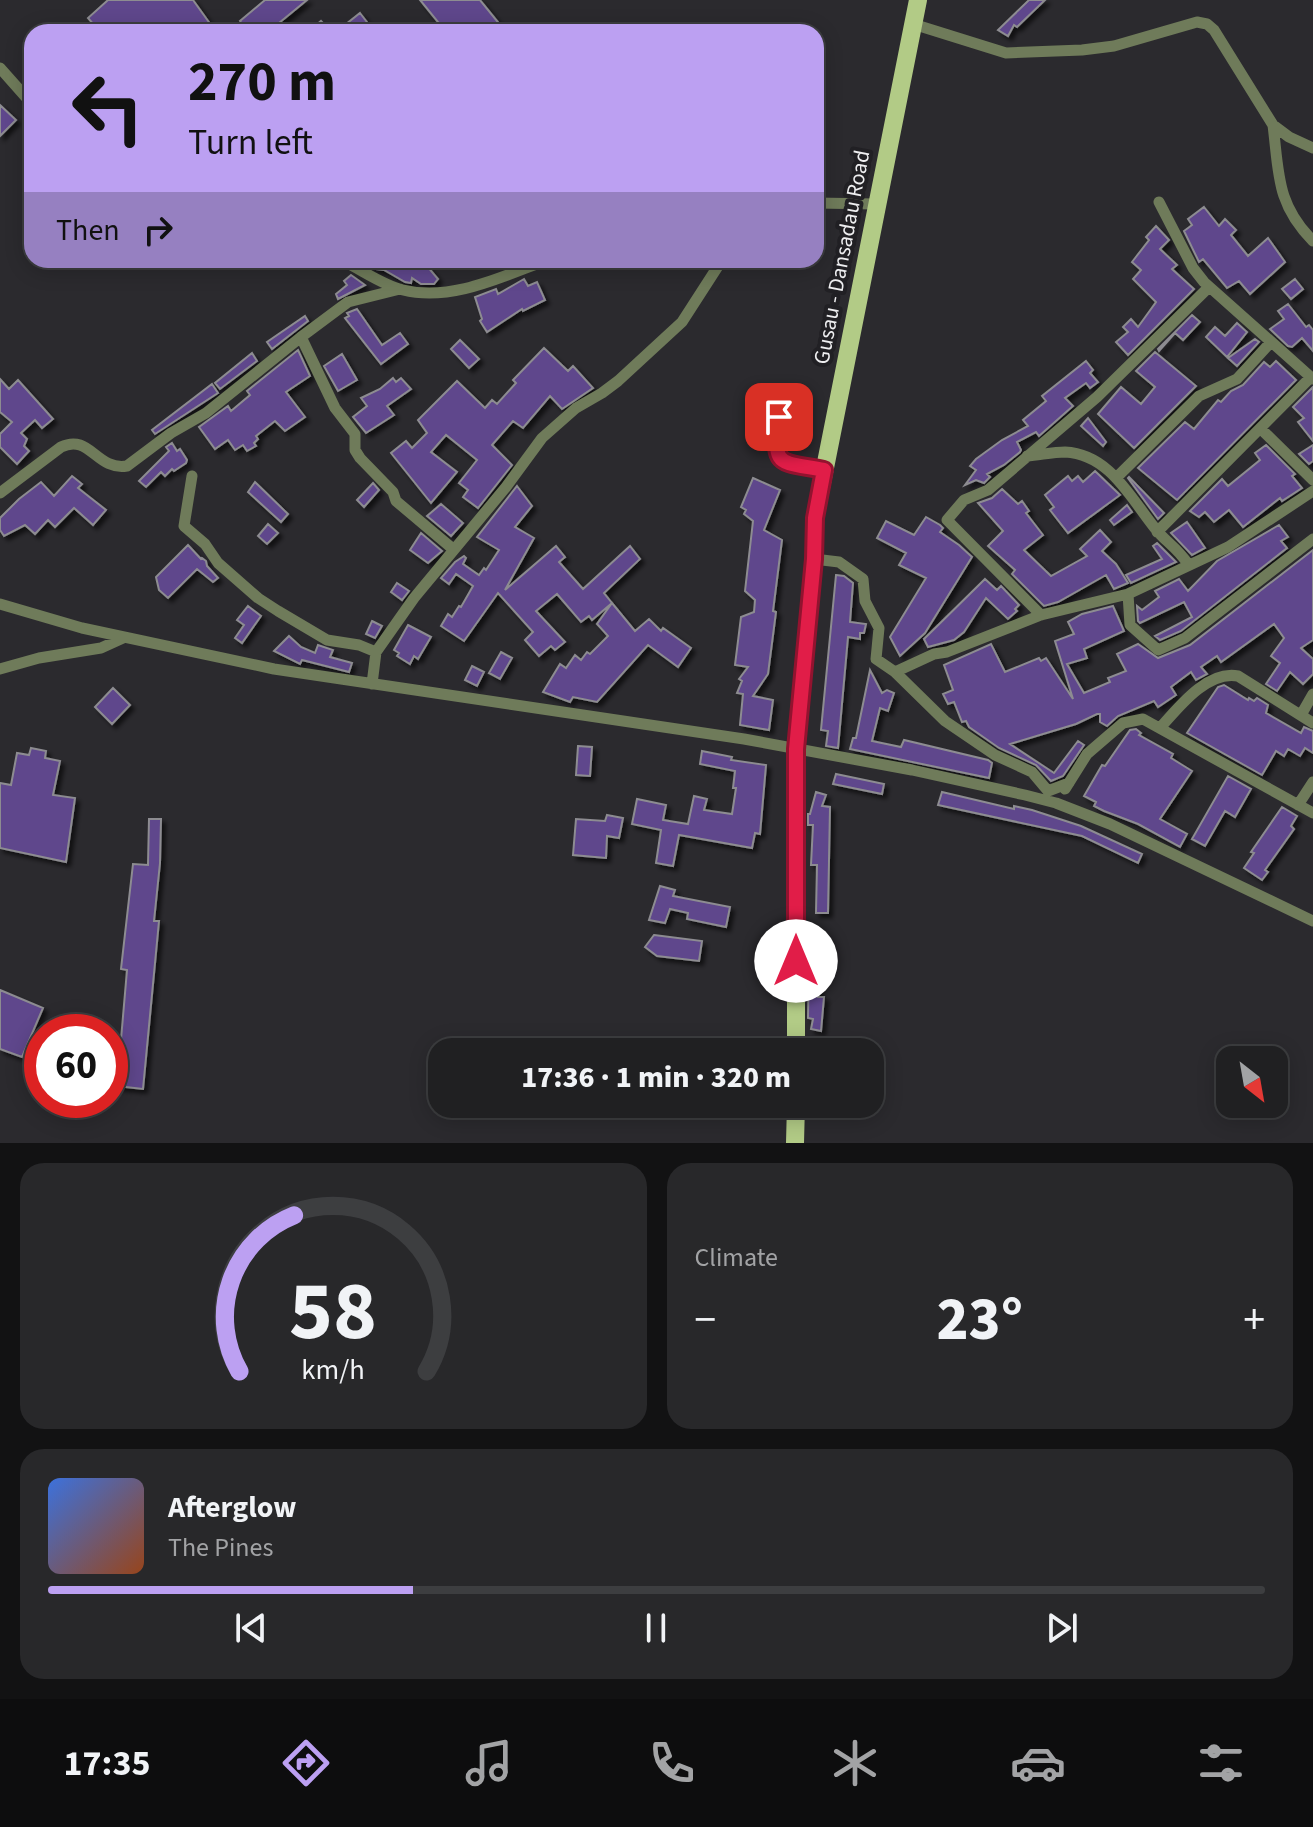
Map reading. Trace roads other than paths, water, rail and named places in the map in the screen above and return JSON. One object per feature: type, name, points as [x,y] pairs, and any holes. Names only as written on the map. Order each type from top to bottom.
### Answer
[{"type":"main road","name":"Gusau - Dansadau Road","points":[[796,1038],[796,749],[815,518],[918,0]]},
{"type":"main road","points":[[795,1143],[796,1118]]},
{"type":"street","points":[[913,24],[1006,53],[1114,46],[1197,22],[1207,24],[1214,30],[1273,125],[1289,137],[1313,148]]},
{"type":"street","points":[[0,68],[24,95]]},
{"type":"street","points":[[1273,125],[1280,186],[1286,207],[1313,241]]},
{"type":"street","points":[[1157,532],[1312,378],[1209,287],[1193,268],[1159,202]]},
{"type":"street","points":[[824,203],[876,204]]},
{"type":"street","points":[[357,268],[400,289]]},
{"type":"street","points":[[0,493],[70,443],[83,444],[111,467],[127,466],[237,390],[348,302],[400,289],[440,293],[474,286],[525,268]]},
{"type":"street","points":[[372,684],[376,652],[542,438],[576,408],[610,387],[682,322],[717,268]]},
{"type":"street","points":[[1041,615],[947,520],[964,500],[988,490],[1097,397],[1209,287]]},
{"type":"street","points":[[301,337],[335,408],[355,434],[355,450],[360,458],[393,492],[396,501],[453,549]]},
{"type":"street","points":[[1116,478],[1199,396],[1237,379],[1271,342]]},
{"type":"street","points":[[1261,429],[1313,480]]},
{"type":"street","points":[[1027,456],[1073,453],[1097,461],[1116,478],[1157,532],[1178,548],[1188,564]]},
{"type":"street","points":[[192,476],[184,526],[205,544],[218,563],[258,598],[310,631],[340,644],[359,645],[376,652]]},
{"type":"street","points":[[895,672],[934,654],[947,652],[1041,615],[1128,594],[1228,547],[1313,491]]},
{"type":"street","points":[[1128,594],[1130,625],[1158,650],[1185,638],[1313,539]]},
{"type":"street","points":[[814,559],[839,562],[863,579],[865,601],[879,628],[876,659],[895,672],[945,721],[995,755],[1032,772],[1048,791],[1069,783]]},
{"type":"street","points":[[0,604],[123,638],[274,669],[796,749],[912,770],[1056,803],[1110,824],[1312,919]]},
{"type":"street","points":[[0,669],[39,658],[101,648],[123,638]]},
{"type":"street","points":[[1160,728],[1192,695],[1214,679],[1230,674],[1313,723]]},
{"type":"street","points":[[1301,715],[1313,694]]},
{"type":"street","points":[[1056,803],[1087,754],[1123,723],[1143,719],[1313,813]]},
{"type":"street","points":[[1298,805],[1313,782]]},
{"type":"lane","points":[[779,417],[775,450],[780,458],[786,463],[824,470]]}]
